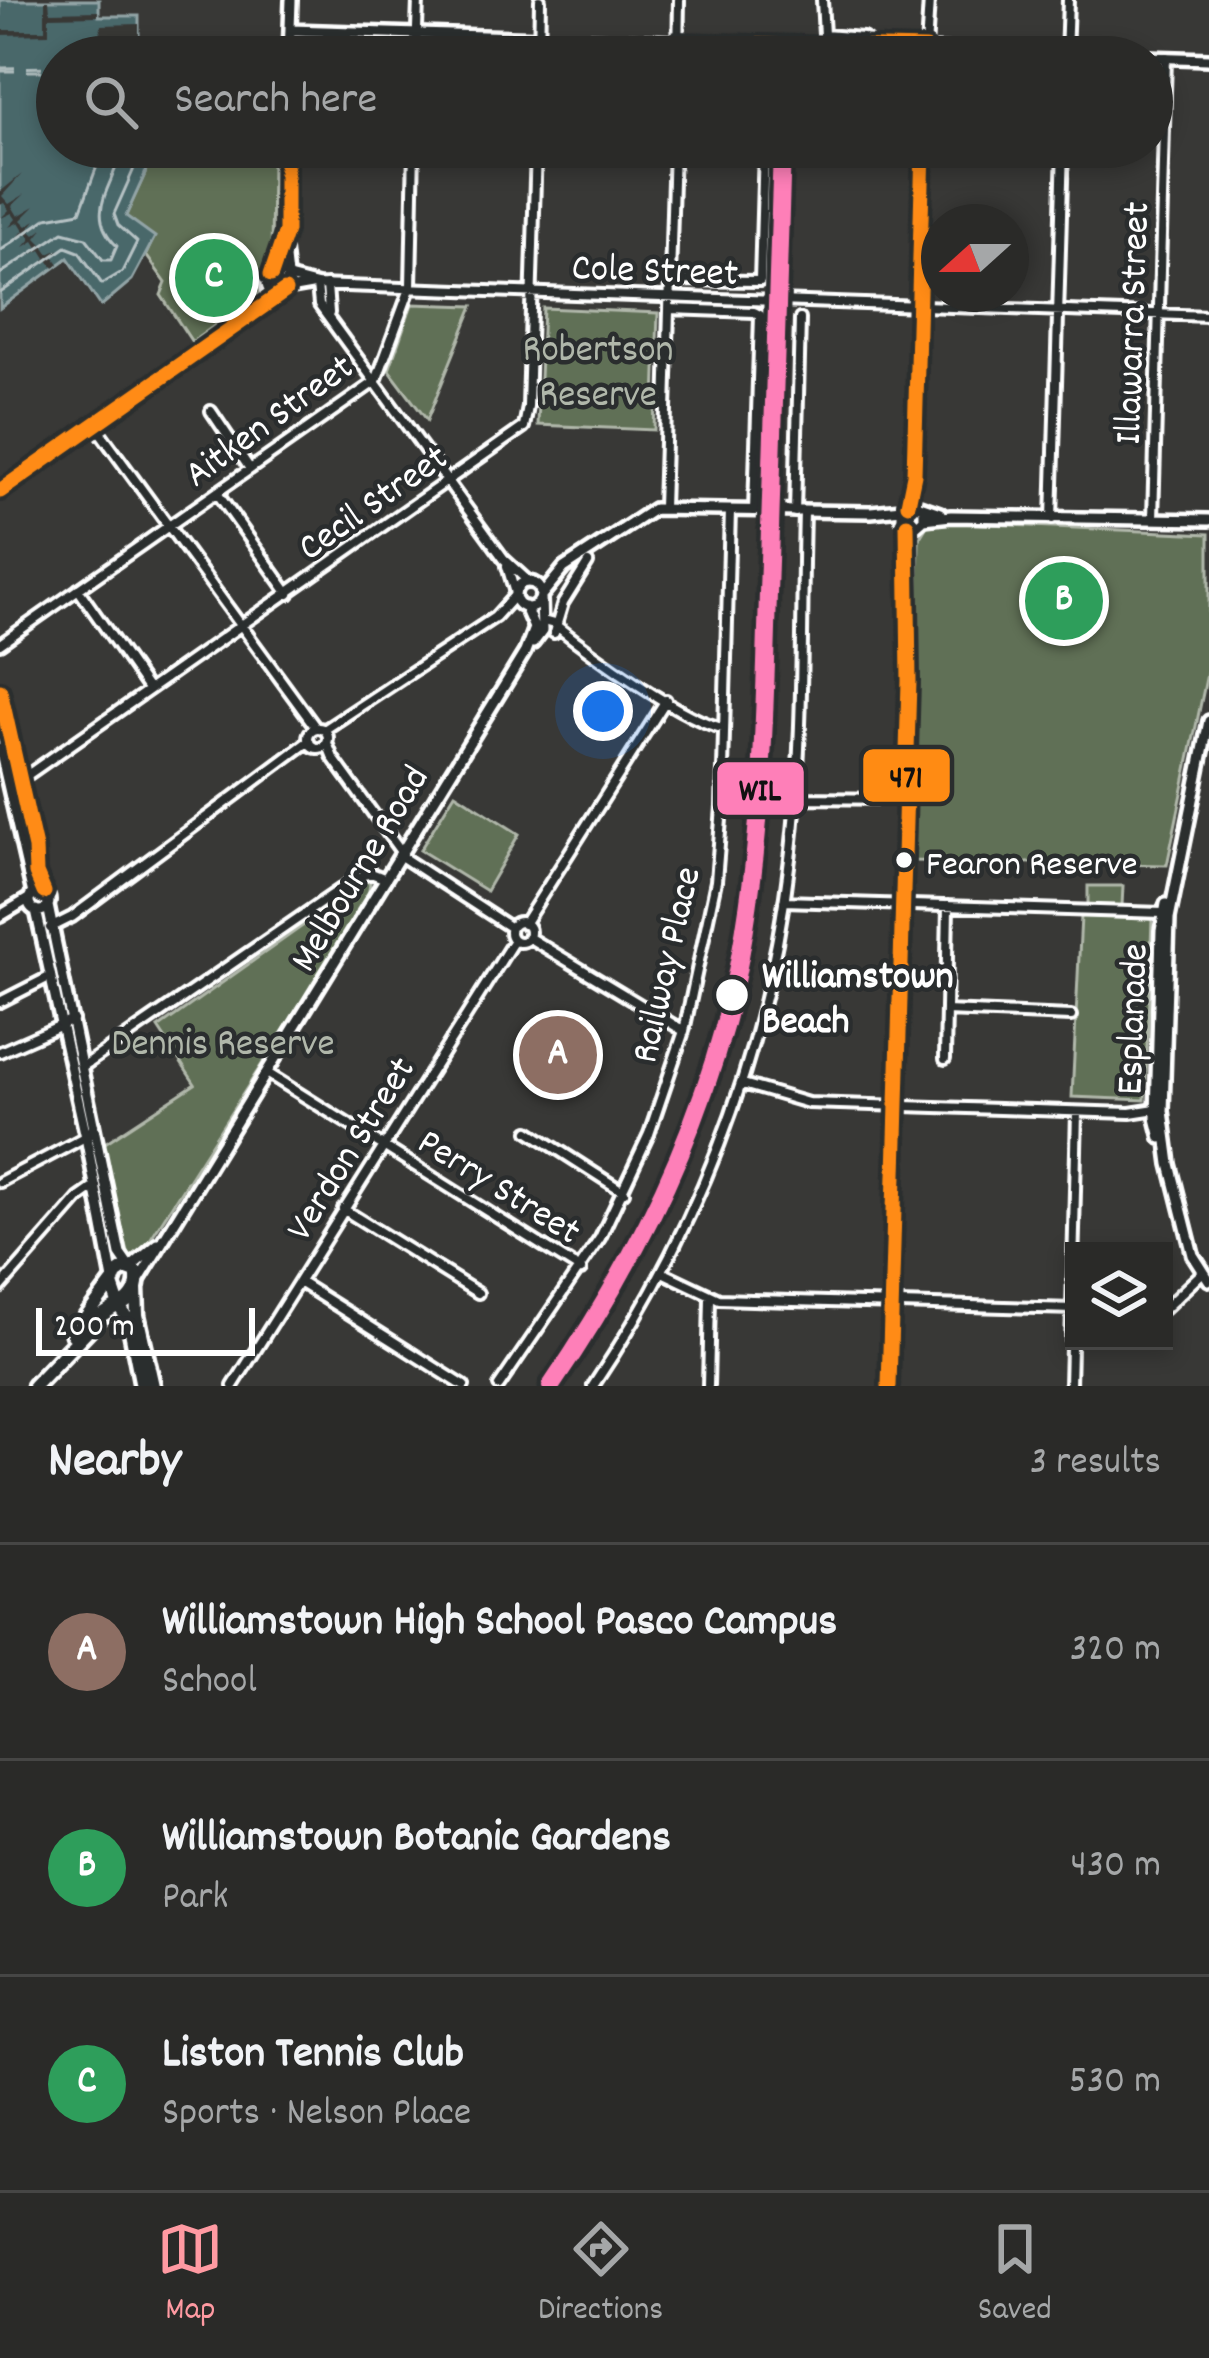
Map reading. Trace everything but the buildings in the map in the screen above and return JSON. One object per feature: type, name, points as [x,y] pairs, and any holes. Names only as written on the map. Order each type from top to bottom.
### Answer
[{"type":"main road","points":[[34,1386],[119,1271],[130,1268],[137,1273],[140,1331],[153,1386]]},
{"type":"main road","points":[[112,1281],[118,1306],[129,1321],[142,1386]]},
{"type":"main road","points":[[47,1370],[101,1316],[131,1298],[137,1285]]},
{"type":"street","points":[[290,36],[291,0]]},
{"type":"street","points":[[417,35],[418,0]]},
{"type":"street","points":[[540,0],[540,36]]},
{"type":"street","points":[[677,36],[679,0]]},
{"type":"street","points":[[822,0],[824,35],[837,36]]},
{"type":"street","points":[[927,36],[929,0]]},
{"type":"street","points":[[1067,36],[1068,0]]},
{"type":"street","points":[[290,30],[448,36]]},
{"type":"street","points":[[1173,57],[1209,58]]},
{"type":"street","points":[[0,487],[285,291],[285,168]]},
{"type":"street","name":"Aitken Street","points":[[0,644],[376,381],[411,286],[414,168]]},
{"type":"street","name":"Cecil Street","points":[[13,778],[29,774],[289,594],[527,422],[535,168]]},
{"type":"street","points":[[663,508],[673,168]]},
{"type":"street","points":[[670,280],[760,280],[763,168]]},
{"type":"street","points":[[889,1386],[922,168]]},
{"type":"street","points":[[1052,519],[1062,168]]},
{"type":"street","name":"Illawarra Street","points":[[1153,519],[1163,168]]},
{"type":"street","points":[[251,316],[263,300],[283,242]]},
{"type":"street","points":[[269,279],[280,272],[287,277]]},
{"type":"street","name":"Cole Street","points":[[287,277],[320,285]]},
{"type":"street","points":[[269,279],[274,293],[285,291]]},
{"type":"street","points":[[320,285],[332,318],[504,559],[538,587],[546,627]]},
{"type":"street","name":"Cole Street","points":[[285,291],[320,285],[411,286],[1209,316]]},
{"type":"street","points":[[670,309],[760,315],[754,511]]},
{"type":"street","points":[[593,1386],[662,1272],[713,1166],[743,1084],[774,964],[795,798],[800,319]]},
{"type":"street","points":[[211,411],[250,469]]},
{"type":"street","points":[[93,423],[400,853],[511,928],[514,940],[528,938]]},
{"type":"street","points":[[217,492],[289,594]]},
{"type":"street","points":[[47,929],[72,917],[338,723],[495,617],[519,585],[564,568],[636,518],[663,508],[1209,520]]},
{"type":"street","name":"Railway Place","points":[[499,1386],[581,1270],[624,1192],[684,1031],[716,881],[730,510]]},
{"type":"street","points":[[504,559],[515,594],[546,627],[666,700],[724,728]]},
{"type":"street","name":"Melbourne Road","points":[[137,1285],[525,652],[588,563]]},
{"type":"street","points":[[495,617],[534,606],[564,568]]},
{"type":"street","points":[[78,589],[148,689]]},
{"type":"street","points":[[0,691],[35,901],[47,929],[67,1022],[112,1281]]},
{"type":"street","points":[[511,928],[524,924],[666,700]]},
{"type":"street","name":"Esplanade","points":[[1206,1276],[1193,1255],[1158,1112],[1166,913],[1209,721]]},
{"type":"street","points":[[0,752],[13,778]]},
{"type":"street","points":[[795,798],[906,799]]},
{"type":"street","points":[[82,1067],[358,877],[370,873],[386,879]]},
{"type":"street","points":[[1,915],[35,901],[48,905],[50,976],[82,1067],[120,1255],[130,1268]]},
{"type":"street","points":[[784,901],[1166,913]]},
{"type":"street","points":[[945,1059],[948,906]]},
{"type":"street","points":[[524,924],[528,938]]},
{"type":"street","points":[[528,938],[684,1031]]},
{"type":"street","name":"Verdon Street","points":[[233,1386],[514,940]]},
{"type":"street","points":[[0,1002],[50,976]]},
{"type":"street","points":[[946,1011],[1071,1016]]},
{"type":"street","points":[[0,1052],[67,1022]]},
{"type":"street","name":"Perry Street","points":[[267,1073],[581,1270]]},
{"type":"street","points":[[743,1084],[804,1102],[1158,1112]]},
{"type":"street","points":[[1074,1242],[1077,1112]]},
{"type":"street","points":[[0,1182],[86,1136],[94,1125]]},
{"type":"street","points":[[529,1131],[624,1192]]},
{"type":"street","points":[[0,1288],[79,1198],[96,1186]]},
{"type":"street","points":[[344,1208],[478,1293]]},
{"type":"street","name":"Melbourne Road","points":[[130,1268],[165,1236]]},
{"type":"street","points":[[662,1272],[710,1298],[1065,1309]]},
{"type":"street","points":[[1173,1302],[1206,1276]]},
{"type":"street","points":[[299,1282],[464,1386]]},
{"type":"street","points":[[708,1386],[710,1298]]},
{"type":"street","points":[[1070,1386],[1071,1350]]},
{"type":"green space","points":[[146,168],[272,168],[271,267],[260,278],[262,291],[192,342],[161,295],[166,283],[146,255],[154,237],[125,217]]},
{"type":"green space","points":[[412,304],[473,306],[427,420],[389,370]]},
{"type":"green space","name":"Robertson Reserve","points":[[543,308],[658,313],[654,430],[538,425]]},
{"type":"green space","points":[[945,522],[1209,534],[1209,664],[1167,865],[913,861],[919,539],[927,526]]},
{"type":"green space","points":[[455,793],[519,834],[486,891],[420,850]]},
{"type":"green space","name":"Dennis Reserve","points":[[366,881],[370,883],[368,898],[144,1249],[130,1261],[102,1145],[195,1084],[158,1028]]},
{"type":"green space","points":[[1088,886],[1123,886],[1122,906],[1088,905]]},
{"type":"green space","points":[[1081,916],[1152,919],[1145,1100],[1072,1097]]},
{"type":"water","points":[[0,0],[99,0],[99,16],[139,16],[139,36],[36,36],[36,168],[146,168],[126,216],[155,237],[132,280],[101,306],[68,258],[0,308]]},
{"type":"pier","points":[[45,0],[49,0],[50,12],[98,11],[98,16],[49,17],[49,34],[0,35],[0,30],[45,30]]},
{"type":"pier","points":[[139,24],[139,36],[100,36],[101,25]]},
{"type":"pier","points":[[22,174],[2,196],[9,204],[25,194],[12,206],[18,216],[35,206],[21,220],[27,226],[36,220],[29,229],[35,235],[43,229],[36,238],[43,245],[52,240],[44,247],[49,254],[60,249],[53,255],[59,264],[54,268],[48,260],[39,266],[46,258],[41,250],[31,255],[39,249],[34,241],[24,247],[31,239],[27,232],[17,238],[24,230],[19,222],[9,227],[16,219],[12,213],[1,218],[9,210],[4,203],[0,205],[0,192]]},
{"type":"ferry route","points":[[0,68],[36,67]]},
{"type":"ferry route","points":[[0,71],[36,71]]},
{"type":"transit line","name":"471","points":[[271,275],[286,231],[286,168]]},
{"type":"transit line","name":"WIL","points":[[551,1386],[630,1258],[673,1169],[709,1075],[737,974],[754,866],[762,757],[781,168]]},
{"type":"transit line","name":"471","points":[[908,504],[914,475],[922,168]]},
{"type":"transit line","name":"471","points":[[0,491],[285,291]]},
{"type":"transit line","name":"471","points":[[889,1386],[909,681],[907,525]]},
{"type":"transit line","name":"471","points":[[0,691],[35,848],[36,873],[44,892]]},
{"type":"place","name":"Liston Tennis Club","points":[[214,278]]},
{"type":"place","name":"Williamstown Botanic Gardens","points":[[1064,601]]},
{"type":"place","name":"Fearon Reserve","points":[[904,860]]},
{"type":"place","name":"Williamstown Beach","points":[[732,995]]},
{"type":"place","name":"Williamstown High School Pasco Campus","points":[[558,1055]]}]
